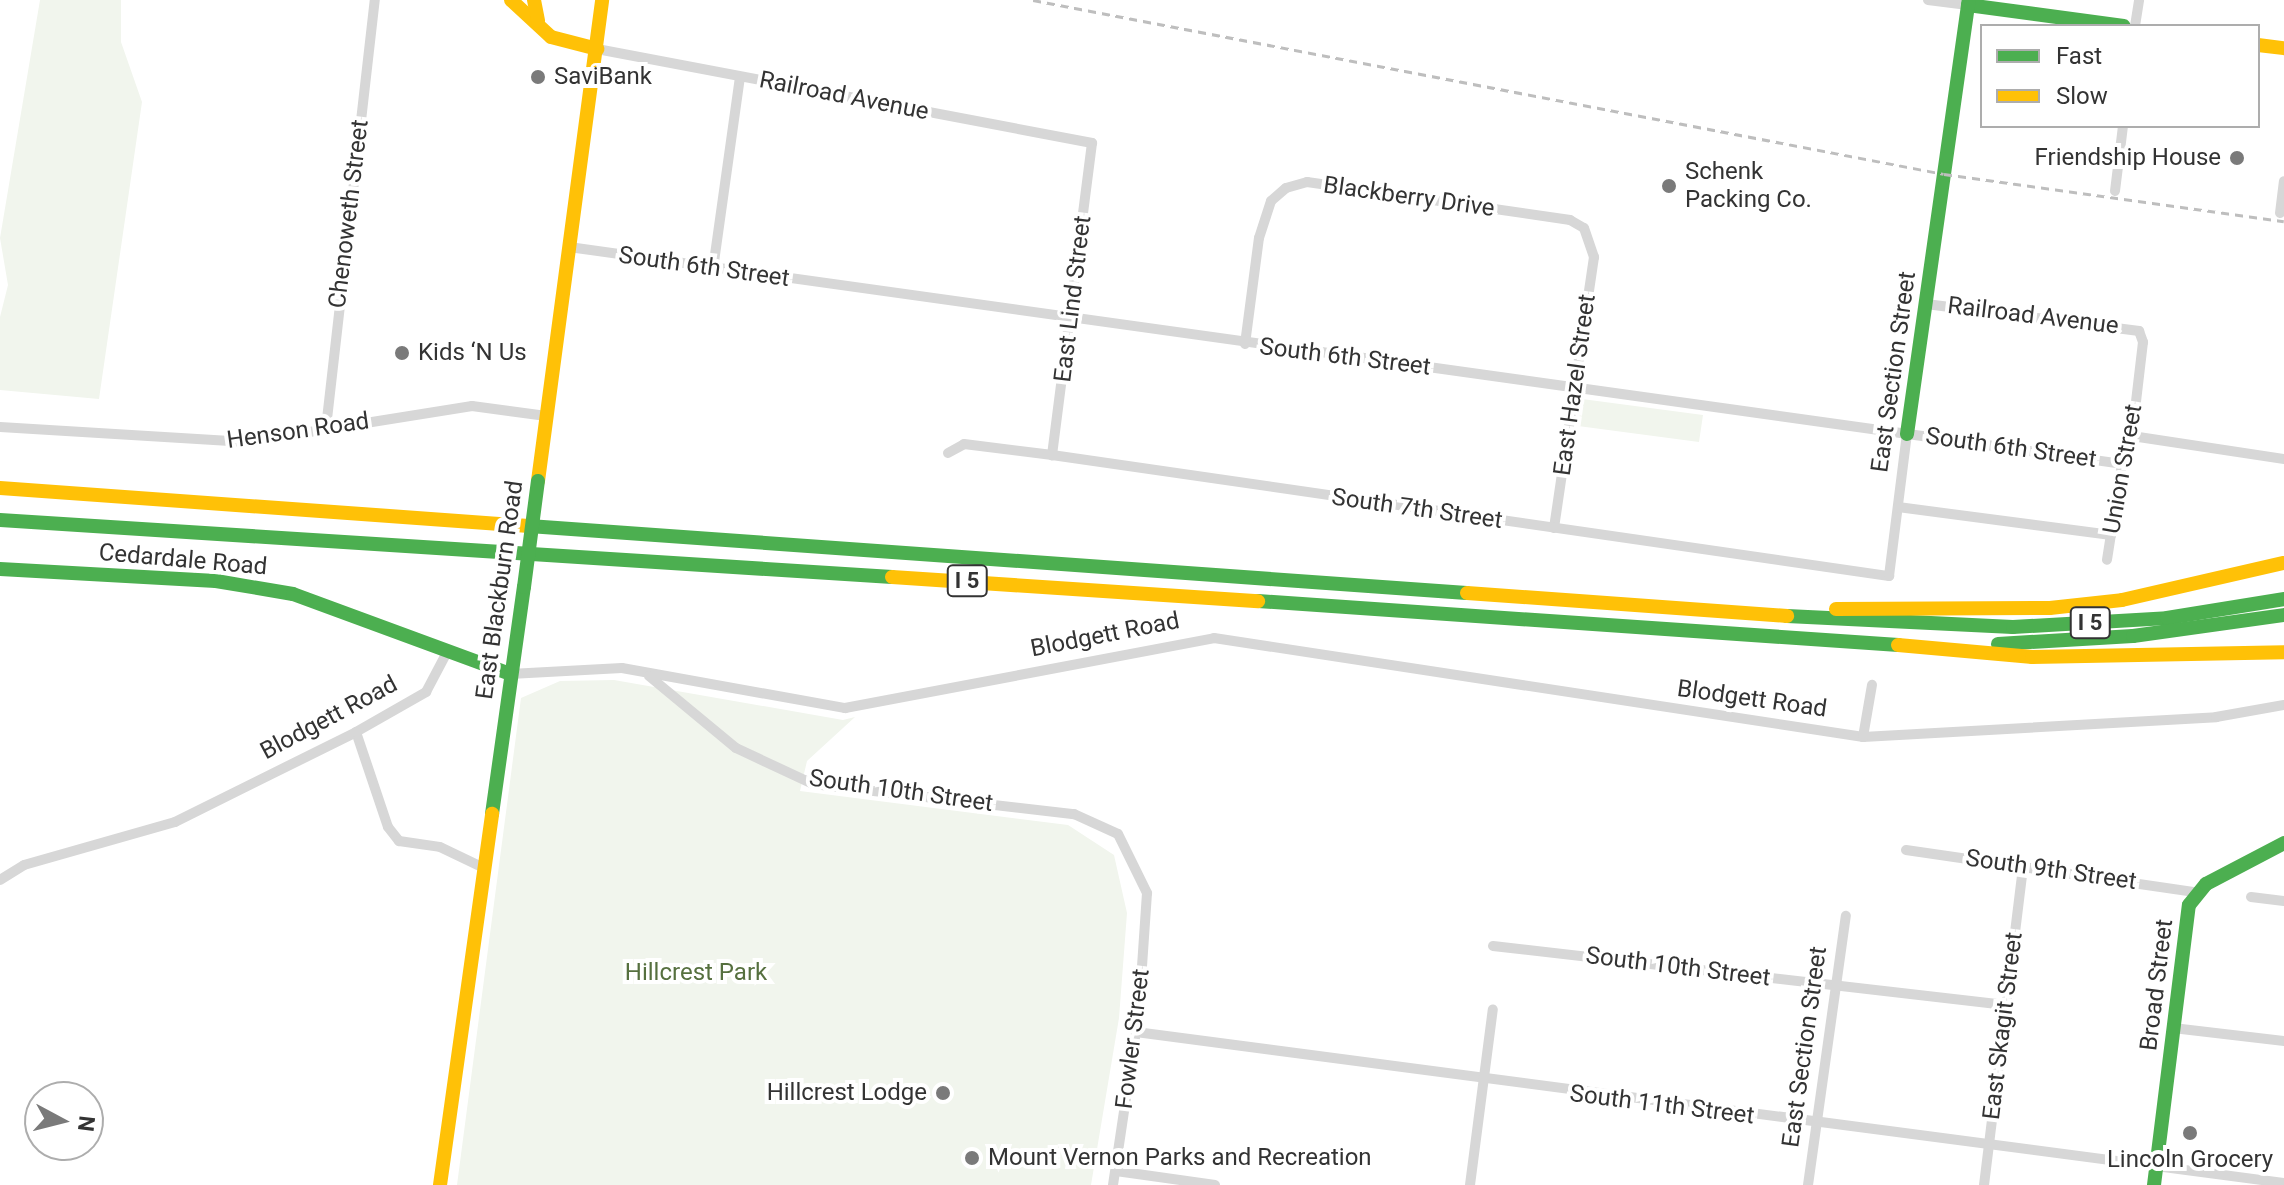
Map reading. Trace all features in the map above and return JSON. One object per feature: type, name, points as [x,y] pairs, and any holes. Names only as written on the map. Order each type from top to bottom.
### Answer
[{"type":"main road","points":[[511,0],[538,21],[551,37],[597,49]]},
{"type":"main road","points":[[534,0],[538,21]]},
{"type":"main road","name":"East Blackburn Road","points":[[440,1185],[486,869],[602,0]]},
{"type":"main road","points":[[1969,2],[2111,24]]},
{"type":"main road","name":"East Section Street","points":[[1907,434],[1969,2]]},
{"type":"main road","points":[[2260,45],[2284,48]]},
{"type":"main road","name":"I 5","points":[[0,488],[1649,606],[2013,627],[2167,618],[2284,599]]},
{"type":"main road","name":"I 5","points":[[1,520],[1931,647],[2133,636],[2284,615]]},
{"type":"main road","points":[[1649,606],[2050,608],[2134,597],[2284,563]]},
{"type":"main road","name":"Cedardale Road","points":[[0,569],[245,585],[349,612],[446,654]]},
{"type":"main road","points":[[1931,647],[2032,657],[2284,652]]},
{"type":"main road","name":"Blodgett Road","points":[[446,654],[510,674]]},
{"type":"main road","name":"Broad Street","points":[[2154,1185],[2173,1028],[2195,892],[2284,843]]},
{"type":"street","name":"Chenoweth Street","points":[[326,428],[375,0]]},
{"type":"street","points":[[1928,0],[1969,2]]},
{"type":"street","points":[[2135,24],[2139,0]]},
{"type":"street","name":"Railroad Avenue","points":[[597,49],[1092,143]]},
{"type":"street","points":[[713,269],[740,77]]},
{"type":"street","points":[[2115,191],[2123,128]]},
{"type":"street","name":"East Lind Street","points":[[1052,455],[1092,143]]},
{"type":"street","points":[[2280,213],[2284,181]]},
{"type":"street","name":"Blackberry Drive","points":[[1245,344],[1259,238],[1271,201],[1286,188],[1307,182],[1570,220],[1593,242]]},
{"type":"street","name":"East Hazel Street","points":[[1554,528],[1593,242]]},
{"type":"street","name":"South 6th Street","points":[[569,247],[1245,344],[1574,386],[2122,464]]},
{"type":"street","name":"Railroad Avenue","points":[[1926,304],[2139,331]]},
{"type":"street","name":"Union Street","points":[[2107,560],[2122,464],[2132,436],[2143,342],[2139,331]]},
{"type":"street","name":"Henson Road","points":[[0,427],[247,442],[472,406],[546,416]]},
{"type":"street","name":"East Section Street","points":[[1889,576],[1907,434]]},
{"type":"street","name":"South 6th Street","points":[[2132,436],[2284,459]]},
{"type":"street","name":"South 7th Street","points":[[948,453],[964,444],[1052,455],[1889,576]]},
{"type":"street","points":[[1898,507],[2111,535]]},
{"type":"street","name":"Blodgett Road","points":[[510,674],[622,668],[845,708],[1214,638],[1863,737],[2216,717],[2284,705]]},
{"type":"street","name":"Blodgett Road","points":[[0,880],[24,865],[175,822],[356,732],[426,692],[446,654]]},
{"type":"street","name":"South 10th Street","points":[[647,674],[736,748],[813,784],[1074,814],[1118,834],[1147,893]]},
{"type":"street","points":[[1863,737],[1872,685]]},
{"type":"street","points":[[356,732],[388,827],[399,841],[440,847],[486,869]]},
{"type":"street","name":"South 9th Street","points":[[1906,850],[2195,892]]},
{"type":"street","name":"East Skagit Street","points":[[1984,1185],[2023,866]]},
{"type":"street","name":"Fowler Street","points":[[1113,1185],[1136,1032],[1147,893]]},
{"type":"street","points":[[2251,897],[2284,901]]},
{"type":"street","name":"East Section Street","points":[[1808,1185],[1846,916]]},
{"type":"street","name":"South 10th Street","points":[[1493,946],[2006,1005]]},
{"type":"street","points":[[1470,1185],[1493,1009]]},
{"type":"street","points":[[2173,1028],[2284,1041]]},
{"type":"street","name":"South 11th Street","points":[[1136,1032],[1816,1125],[2284,1183]]},
{"type":"street","points":[[1116,1171],[1215,1185]]},
{"type":"green space","points":[[40,0],[121,0],[121,42],[142,102],[99,399],[0,390],[0,317],[8,285],[0,238]]},
{"type":"green space","points":[[1582,399],[1703,415],[1699,442],[1578,426]]},
{"type":"green space","name":"Hillcrest Park","points":[[614,680],[843,720],[855,717],[807,761],[800,791],[1068,825],[1114,855],[1127,913],[1119,1018],[1091,1185],[457,1185],[521,698],[560,681]]},
{"type":"railway","points":[[1033,0],[1944,174],[2284,221]]},
{"type":"traffic: fast","points":[[1907,434],[1969,0]]},
{"type":"traffic: fast","points":[[1968,5],[2109,24]]},
{"type":"traffic: fast","points":[[524,587],[538,481]]},
{"type":"traffic: fast","points":[[0,520],[892,577]]},
{"type":"traffic: fast","points":[[529,526],[1467,593]]},
{"type":"traffic: fast","points":[[0,569],[216,581],[293,594],[510,674]]},
{"type":"traffic: fast","points":[[492,814],[524,587]]},
{"type":"traffic: fast","points":[[1787,616],[2013,627],[2167,618],[2284,599]]},
{"type":"traffic: fast","points":[[1258,601],[1898,645]]},
{"type":"traffic: fast","points":[[1998,644],[2133,636],[2284,615]]},
{"type":"traffic: fast","points":[[2154,1185],[2189,905],[2206,884],[2284,843]]},
{"type":"traffic: slow","points":[[511,0],[551,37],[597,49]]},
{"type":"traffic: slow","points":[[534,0],[538,21]]},
{"type":"traffic: slow","points":[[538,481],[602,0]]},
{"type":"traffic: slow","points":[[2260,45],[2284,48]]},
{"type":"traffic: slow","points":[[0,488],[529,526]]},
{"type":"traffic: slow","points":[[1836,609],[2050,608],[2122,600],[2284,563]]},
{"type":"traffic: slow","points":[[892,577],[1258,601]]},
{"type":"traffic: slow","points":[[1467,593],[1787,616]]},
{"type":"traffic: slow","points":[[1898,645],[2032,657],[2284,652]]},
{"type":"traffic: slow","points":[[440,1185],[492,814]]},
{"type":"place","name":"SaviBank","points":[[538,77]]},
{"type":"place","name":"Friendship House","points":[[2237,158]]},
{"type":"place","name":"Schenk Packing Co.","points":[[1669,186]]},
{"type":"place","name":"Kids ‘N Us","points":[[402,353]]},
{"type":"place","name":"Hillcrest Lodge","points":[[943,1093]]},
{"type":"place","name":"Lincoln Grocery","points":[[2190,1133]]},
{"type":"place","name":"Mount Vernon Parks and Recreation","points":[[972,1158]]}]
